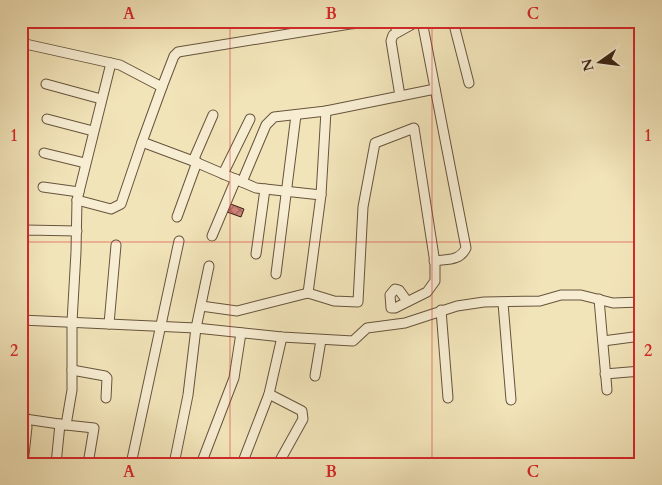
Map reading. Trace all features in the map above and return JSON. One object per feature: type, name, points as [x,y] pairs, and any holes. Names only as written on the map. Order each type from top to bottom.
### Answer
[{"type":"street","points":[[453,21],[469,83]]},
{"type":"street","points":[[43,187],[78,196],[111,209],[121,204],[162,87],[174,56],[178,52],[350,24],[392,22],[398,31]]},
{"type":"street","points":[[400,96],[391,41],[393,35],[398,31],[417,22],[435,89],[466,248],[463,255],[458,258],[434,261]]},
{"type":"street","points":[[21,43],[111,63],[133,71],[162,87]]},
{"type":"street","points":[[56,464],[63,424],[72,390],[72,322],[78,196],[111,63]]},
{"type":"street","points":[[46,84],[101,99]]},
{"type":"street","points":[[212,236],[270,120],[435,89]]},
{"type":"street","points":[[308,293],[321,196],[326,111]]},
{"type":"street","points":[[177,217],[195,161],[213,115]]},
{"type":"street","points":[[276,274],[296,115]]},
{"type":"street","points":[[47,119],[93,131]]},
{"type":"street","points":[[223,174],[250,119]]},
{"type":"street","points":[[201,306],[237,311],[308,293],[334,301],[358,302],[363,207],[375,144],[414,128],[434,261],[435,281],[427,292],[407,301]]},
{"type":"street","points":[[142,142],[195,161],[256,188],[321,196]]},
{"type":"street","points":[[44,153],[85,163]]},
{"type":"street","points":[[256,254],[265,189]]},
{"type":"street","points":[[21,233],[26,230],[77,231]]},
{"type":"street","points":[[132,464],[179,241]]},
{"type":"street","points":[[109,324],[116,244]]},
{"type":"street","points":[[174,464],[188,395],[196,328],[209,266]]},
{"type":"street","points":[[21,320],[196,328],[282,337],[353,341],[368,328],[405,323],[421,319],[441,310],[484,302],[540,302],[561,295],[581,295],[613,303],[641,302]]},
{"type":"street","points":[[599,299],[607,390]]},
{"type":"street","points":[[502,303],[511,400]]},
{"type":"street","points":[[441,310],[448,398]]},
{"type":"street","points":[[201,464],[234,378],[241,332]]},
{"type":"street","points":[[602,341],[641,336]]},
{"type":"street","points":[[242,464],[269,394],[282,337]]},
{"type":"street","points":[[315,376],[321,340]]},
{"type":"street","points":[[72,370],[105,376],[107,378],[106,398]]},
{"type":"street","points":[[605,374],[641,371]]},
{"type":"street","points":[[21,390],[27,427],[23,464]]},
{"type":"street","points":[[269,394],[302,411],[304,414],[278,464]]},
{"type":"street","points":[[25,419],[94,428],[88,464]]},
{"type":"building","points":[[228,203],[244,209],[241,217],[227,212]]}]
